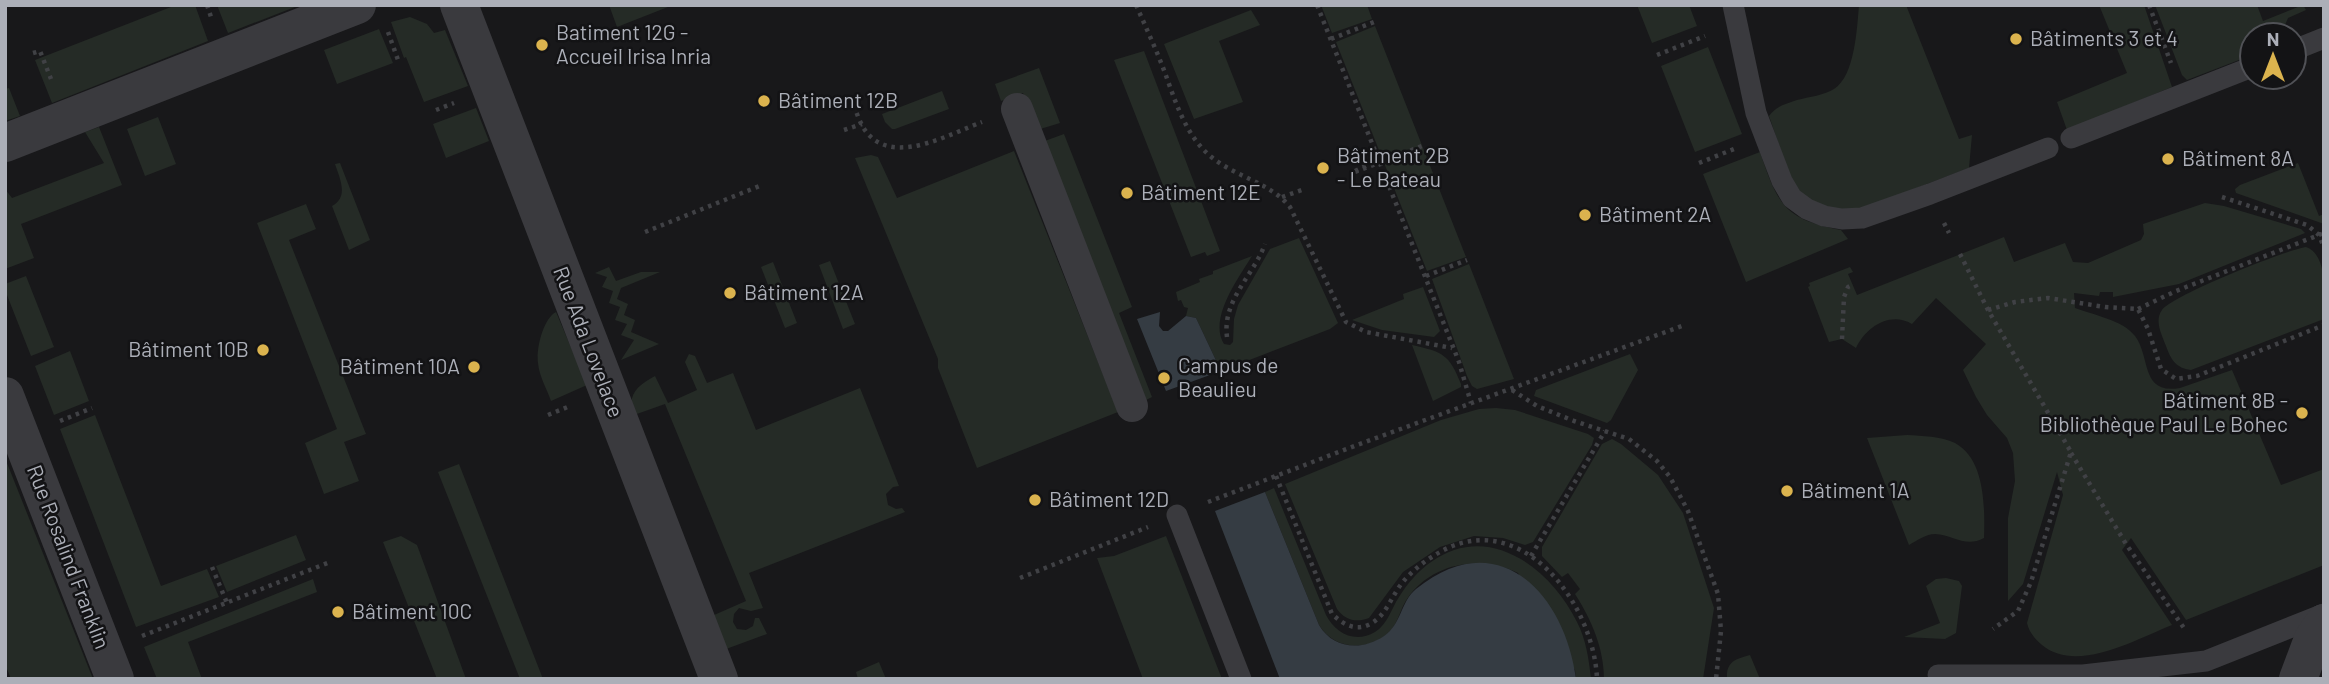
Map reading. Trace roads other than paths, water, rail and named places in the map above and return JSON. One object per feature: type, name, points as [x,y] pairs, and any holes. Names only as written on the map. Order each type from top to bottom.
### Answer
[{"type":"street","points":[[5,143],[357,5]]},
{"type":"street","name":"Rue Ada Lovelace","points":[[459,5],[719,679]]},
{"type":"street","points":[[1017,109],[1132,406]]},
{"type":"street","name":"Rue Rosalind Franklin","points":[[5,396],[109,665]]},
{"type":"street","points":[[2298,679],[2313,639],[2324,623]]},
{"type":"lane","points":[[1733,5],[1756,113],[1782,181],[1792,198],[1807,209],[1833,218],[1862,218],[2048,148]]},
{"type":"lane","points":[[2071,138],[2238,72]]},
{"type":"lane","points":[[1177,515],[1241,679]]},
{"type":"lane","points":[[1938,674],[2083,674],[2206,661],[2324,614]]},
{"type":"place","name":"Bâtiments 3 et 4","points":[[2016,39]]},
{"type":"place","name":"Batiment 12G - Accueil Irisa Inria","points":[[542,45]]},
{"type":"place","name":"Bâtiment 12B","points":[[764,101]]},
{"type":"place","name":"Bâtiment 8A","points":[[2168,159]]},
{"type":"place","name":"Bâtiment 2B - Le Bateau","points":[[1323,168]]},
{"type":"place","name":"Bâtiment 12E","points":[[1127,193]]},
{"type":"place","name":"Bâtiment 2A","points":[[1585,215]]},
{"type":"place","name":"Bâtiment 12A","points":[[730,293]]},
{"type":"place","name":"Bâtiment 10B","points":[[263,350]]},
{"type":"place","name":"Bâtiment 10A","points":[[474,367]]},
{"type":"place","name":"Campus de Beaulieu","points":[[1164,378]]},
{"type":"place","name":"Bâtiment 8B - Bibliothèque Paul Le Bohec","points":[[2302,413]]},
{"type":"place","name":"Bâtiment 1A","points":[[1787,491]]},
{"type":"place","name":"Bâtiment 12D","points":[[1035,500]]},
{"type":"place","name":"Bâtiment 10C","points":[[338,612]]}]
